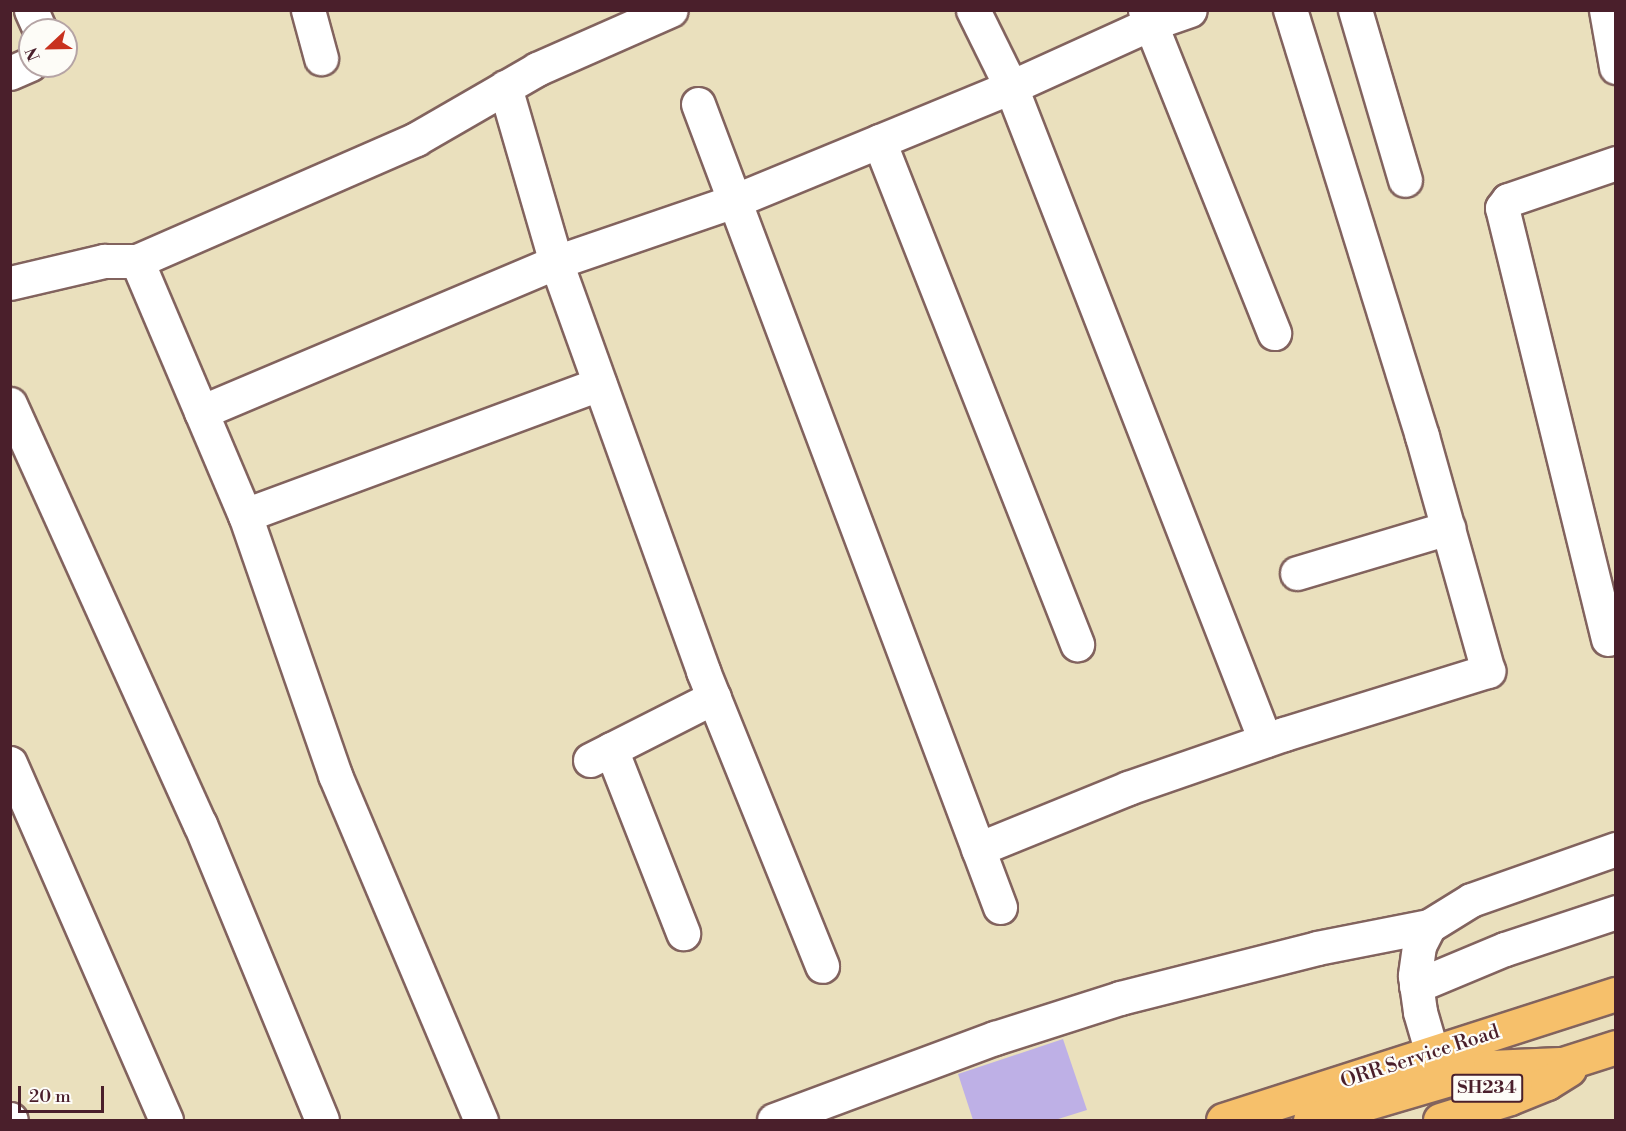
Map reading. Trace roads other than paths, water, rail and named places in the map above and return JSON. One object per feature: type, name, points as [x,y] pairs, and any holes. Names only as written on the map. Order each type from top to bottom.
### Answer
[{"type":"main road","name":"ORR Service Road","points":[[1224,1120],[1616,994]]},
{"type":"main road","points":[[1440,1120],[1464,1115],[1547,1083],[1589,1055]]},
{"type":"main road","points":[[1310,1120],[1490,1068],[1589,1055]]},
{"type":"main road","name":"SH234","points":[[1385,1120],[1589,1055]]},
{"type":"street","points":[[308,10],[321,58]]},
{"type":"street","points":[[10,283],[104,261],[137,261],[416,139],[537,69],[671,10]]},
{"type":"street","points":[[973,10],[1011,87],[1265,740]]},
{"type":"street","points":[[201,412],[556,262],[734,201],[1011,87],[1147,17],[1190,10]]},
{"type":"street","points":[[978,849],[1128,788],[1265,740],[1488,671],[1448,528],[1290,10]]},
{"type":"street","points":[[1355,10],[1405,180]]},
{"type":"street","points":[[1606,10],[1616,66]]},
{"type":"street","points":[[1147,17],[1274,333]]},
{"type":"street","points":[[505,87],[556,262],[714,697],[822,966]]},
{"type":"street","points":[[698,104],[1000,907]]},
{"type":"street","points":[[879,141],[1077,644]]},
{"type":"street","points":[[1608,639],[1502,208],[1508,200],[1616,163]]},
{"type":"street","points":[[137,261],[245,514],[336,775],[481,1120]]},
{"type":"street","points":[[245,514],[600,384]]},
{"type":"street","points":[[10,404],[200,824],[322,1120]]},
{"type":"street","points":[[1297,573],[1448,528]]},
{"type":"street","points":[[683,933],[601,754],[714,697]]},
{"type":"street","points":[[10,764],[166,1120]]},
{"type":"street","points":[[774,1120],[995,1038],[1120,998],[1317,948],[1430,926],[1471,900],[1616,849]]},
{"type":"street","points":[[1416,986],[1505,949],[1616,912]]},
{"type":"street","points":[[1430,926],[1419,946],[1416,986],[1432,1053]]}]
